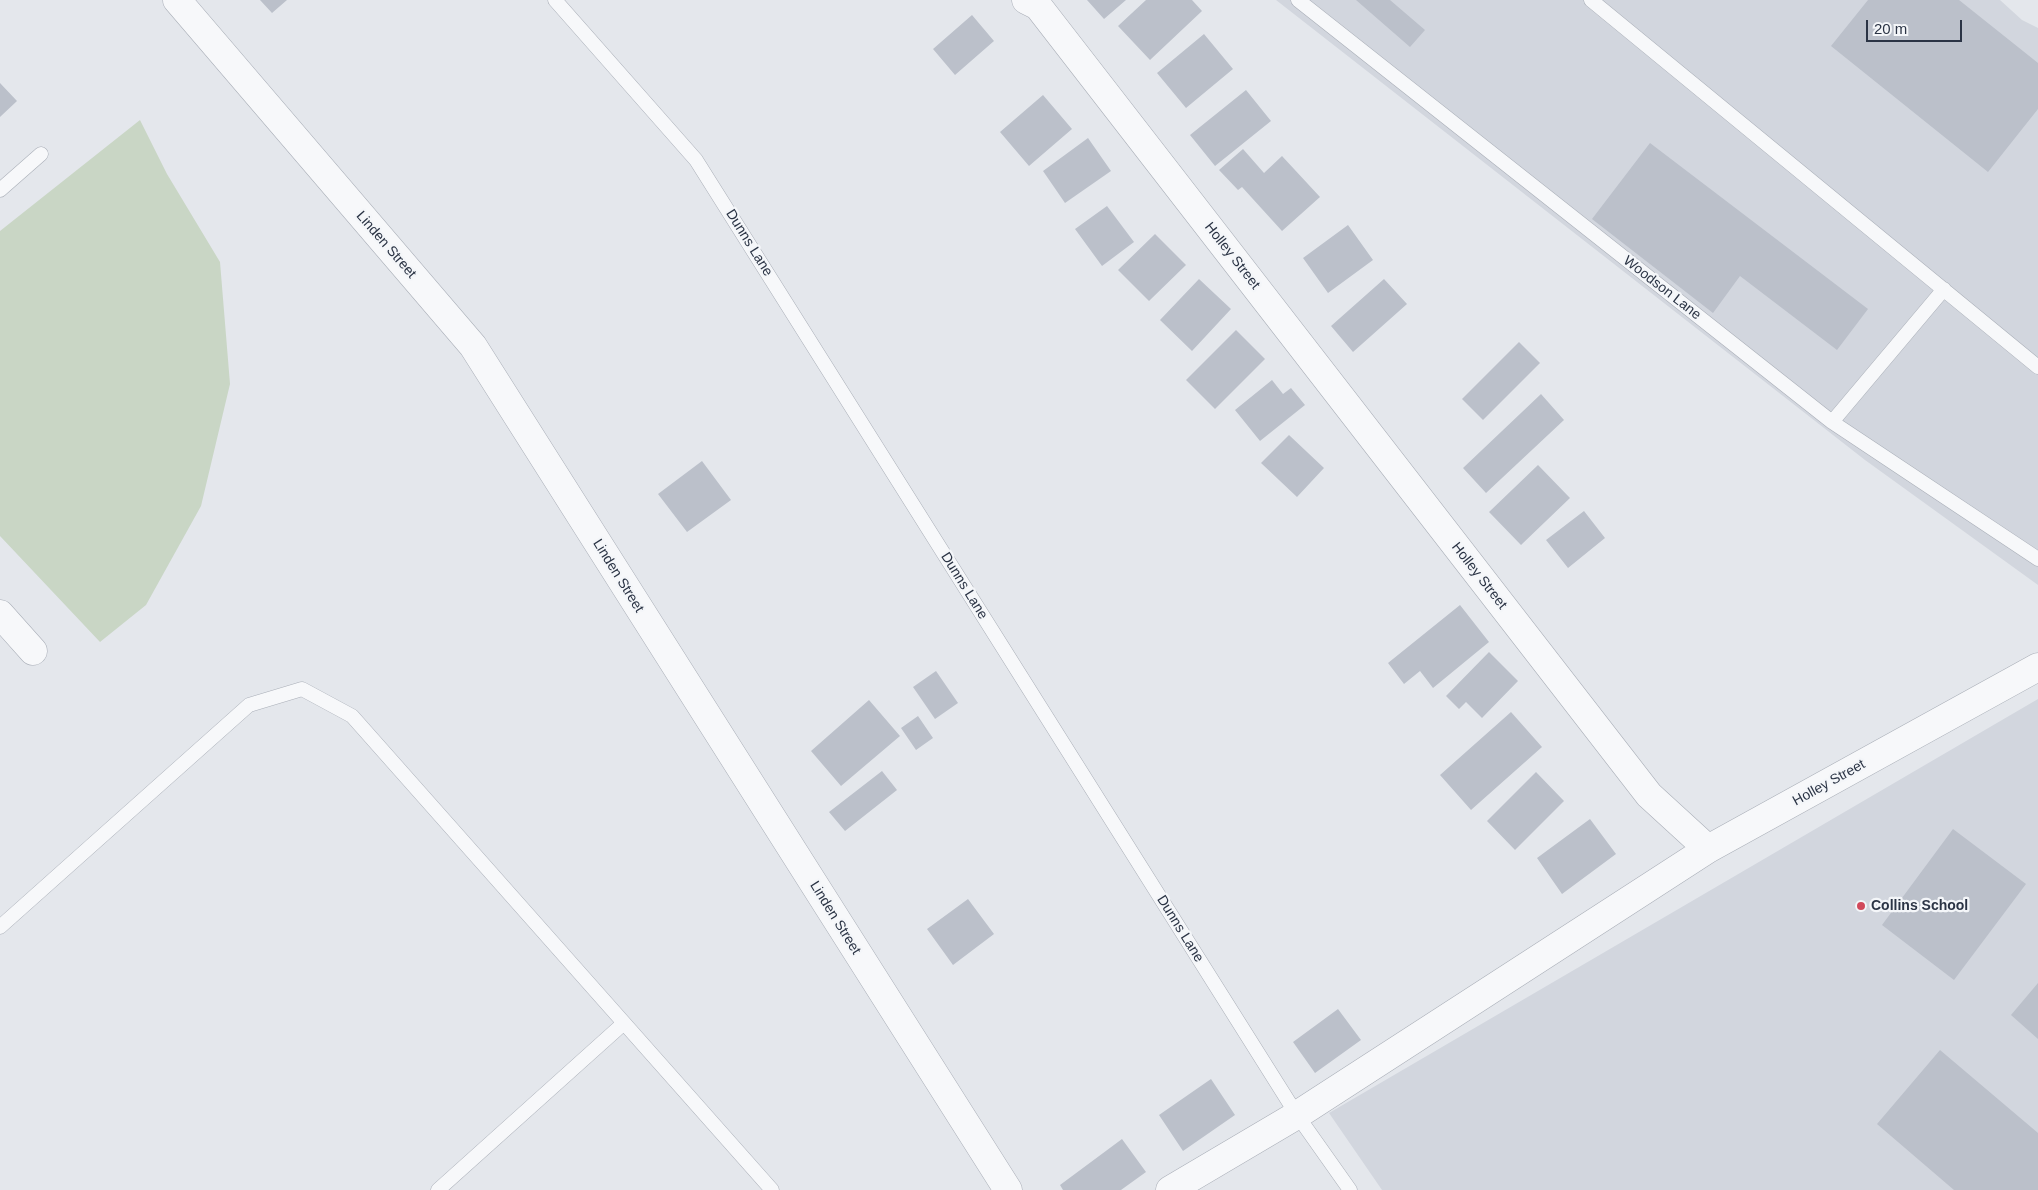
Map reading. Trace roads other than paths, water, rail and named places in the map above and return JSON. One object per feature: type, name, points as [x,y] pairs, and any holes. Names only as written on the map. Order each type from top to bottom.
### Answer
[{"type":"street","name":"Linden Street","points":[[177,0],[473,346],[1008,1190]]},
{"type":"street","name":"Holley Street","points":[[1026,0],[1038,6],[1649,795],[1708,849],[2038,667]]},
{"type":"street","points":[[0,614],[32,651]]},
{"type":"street","points":[[1170,1190],[1297,1115],[1708,849]]},
{"type":"lane","name":"Dunns Lane","points":[[556,0],[696,160],[1297,1115],[1350,1190]]},
{"type":"lane","name":"Woodson Lane","points":[[1298,0],[1832,422],[2038,559]]},
{"type":"lane","points":[[1591,0],[2038,366]]},
{"type":"lane","points":[[0,190],[41,154]]},
{"type":"lane","points":[[1832,422],[1944,289]]},
{"type":"lane","points":[[0,927],[249,705],[302,689],[352,716],[772,1190]]},
{"type":"lane","points":[[438,1190],[624,1023]]},
{"type":"place","name":"Collins School","points":[[1861,906]]}]
